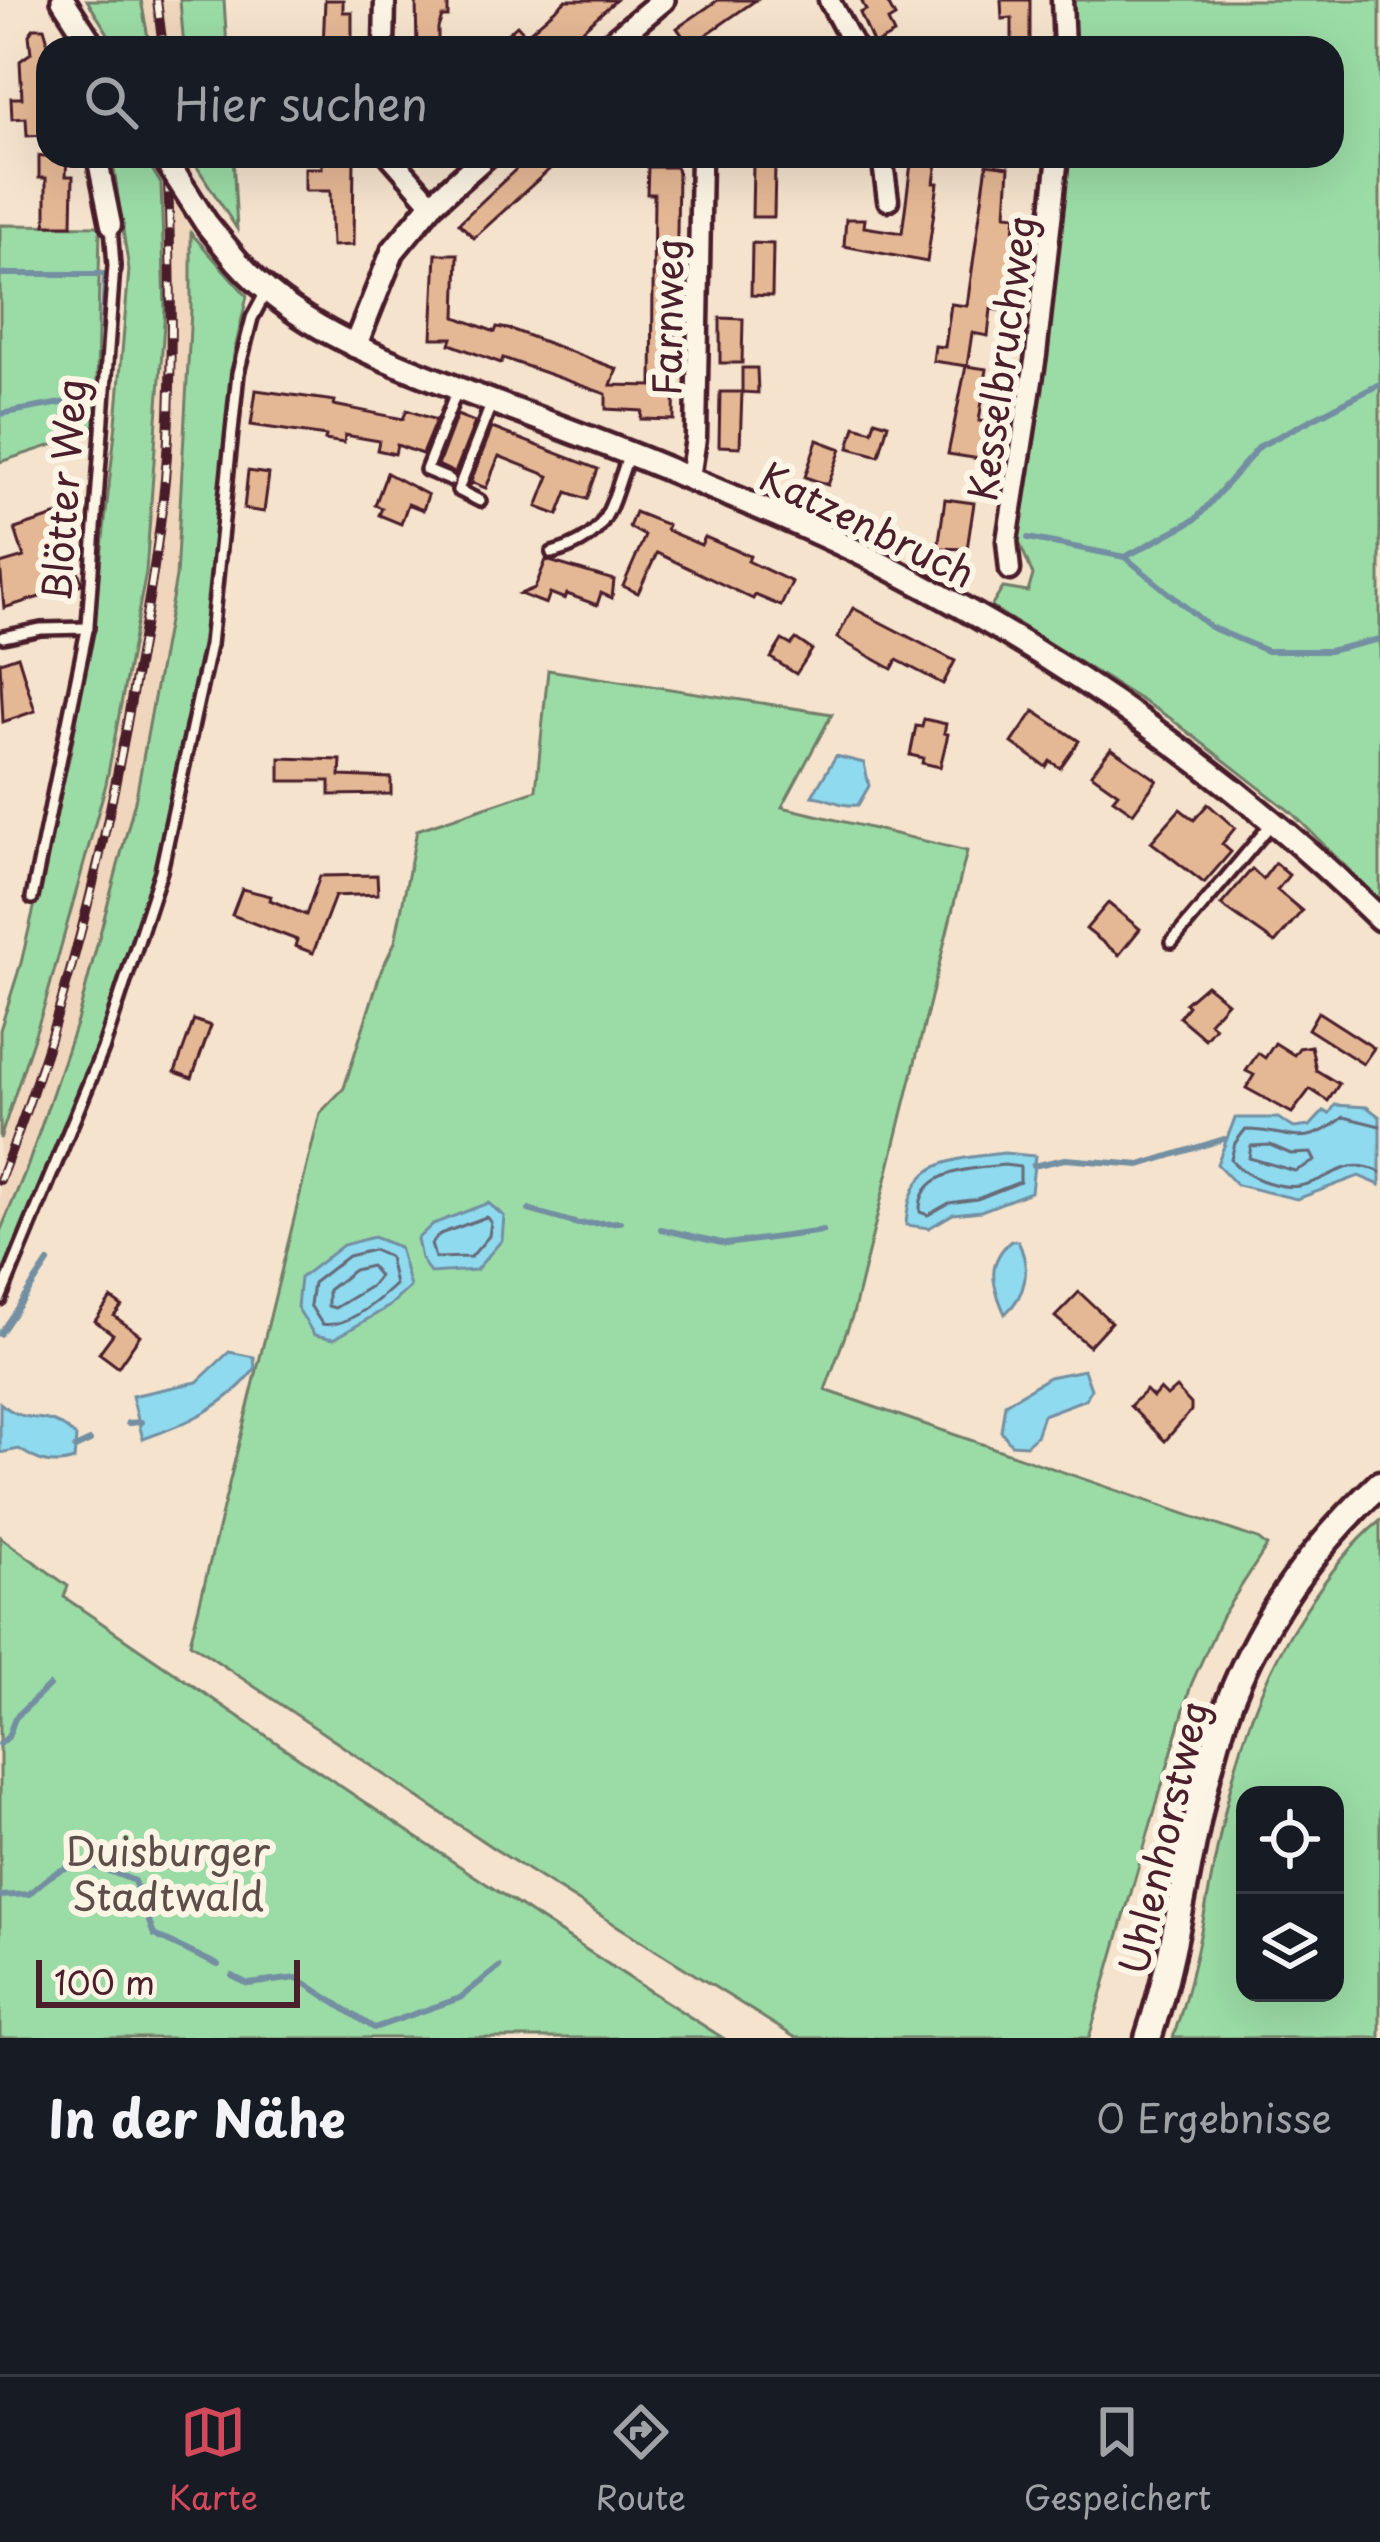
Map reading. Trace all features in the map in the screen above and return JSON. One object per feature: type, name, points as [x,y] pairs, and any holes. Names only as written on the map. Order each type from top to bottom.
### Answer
[{"type":"main road","name":"Uhlenhorstweg","points":[[1148,2038],[1162,1996],[1207,1780],[1230,1701],[1263,1628],[1304,1566],[1380,1484]]},
{"type":"street","points":[[63,0],[86,36]]},
{"type":"street","points":[[385,0],[385,36]]},
{"type":"street","points":[[618,36],[663,0]]},
{"type":"street","points":[[830,0],[849,36]]},
{"type":"street","points":[[1062,0],[1064,36]]},
{"type":"street","points":[[627,28],[633,36]]},
{"type":"street","name":"Blötter Weg","points":[[100,168],[110,225]]},
{"type":"street","name":"Katzenbruch","points":[[171,168],[206,224],[237,261],[266,292],[312,325],[689,478],[888,567],[971,612],[1073,675],[1274,822],[1380,919]]},
{"type":"street","points":[[400,168],[432,204]]},
{"type":"street","points":[[355,346],[393,251],[432,204],[472,168]]},
{"type":"street","name":"Farnweg","points":[[689,478],[696,438],[701,168]]},
{"type":"street","points":[[884,168],[888,200]]},
{"type":"street","name":"Kesselbruchweg","points":[[1010,570],[1007,541],[1057,168]]},
{"type":"lane","name":"Blötter Weg","points":[[32,898],[88,628],[114,266],[110,225]]},
{"type":"lane","points":[[0,1299],[103,1049],[161,871],[210,645],[238,373],[252,318],[266,292]]},
{"type":"lane","points":[[450,480],[427,470],[458,388]]},
{"type":"lane","points":[[480,501],[458,490],[491,401]]},
{"type":"lane","points":[[552,554],[586,542],[599,530],[629,455]]},
{"type":"lane","points":[[3,637],[41,629],[88,628]]},
{"type":"lane","points":[[1172,942],[1274,822]]},
{"type":"shaded area","points":[[141,0],[180,0],[183,36],[148,36]]},
{"type":"shaded area","points":[[161,168],[192,168],[191,309],[176,577],[136,797],[77,1021],[0,1232],[0,1139],[46,1004],[146,572],[165,309]]},
{"type":"green space","points":[[87,0],[141,0],[148,36],[110,36]]},
{"type":"green space","points":[[180,0],[224,0],[226,36],[183,36]]},
{"type":"green space","points":[[1070,0],[1380,0],[1380,901],[1292,813],[1170,718],[991,607],[1003,588],[1028,592],[1033,575],[1016,534],[1065,168],[1344,168],[1344,36],[1072,36]]},
{"type":"green space","points":[[114,168],[151,168],[161,184],[165,309],[146,572],[106,784],[45,1004],[0,1139],[0,1030],[21,963],[71,750],[93,628],[129,270]]},
{"type":"green space","points":[[198,168],[234,168],[237,229]]},
{"type":"green space","points":[[0,225],[100,226],[96,431],[0,462]]},
{"type":"green space","points":[[191,233],[247,296],[234,354],[223,490],[202,644],[157,871],[98,1048],[0,1288],[0,1232],[77,1021],[136,797],[176,577]]},
{"type":"green space","points":[[548,670],[832,714],[782,807],[967,851],[853,1314],[825,1390],[1258,1539],[1267,1546],[1222,1616],[1191,1685],[1089,2038],[796,2038],[493,1848],[190,1643],[320,1113],[344,1088],[381,971],[395,942],[417,830],[536,790]]},
{"type":"green space","points":[[1380,1521],[1380,2038],[1173,2038],[1235,1769],[1252,1716],[1274,1664],[1338,1564]]},
{"type":"green space","name":"Duisburger Stadtwald","points":[[0,1537],[68,1586],[64,1597],[474,1876],[723,2038],[0,2038]]},
{"type":"water","points":[[836,756],[864,763],[869,786],[858,805],[812,796]]},
{"type":"water","points":[[1335,1105],[1367,1107],[1380,1117],[1380,1185],[1359,1176],[1297,1199],[1237,1185],[1217,1164],[1235,1118],[1278,1118],[1294,1128],[1310,1126]]},
{"type":"water","points":[[1004,1153],[1035,1156],[1031,1192],[981,1211],[953,1214],[929,1228],[906,1225],[909,1203],[924,1175],[950,1161]]},
{"type":"water","points":[[488,1203],[504,1216],[502,1240],[476,1270],[430,1273],[417,1239],[433,1224]]},
{"type":"water","points":[[373,1237],[399,1247],[410,1287],[388,1307],[334,1339],[314,1335],[297,1307],[300,1278],[343,1245]]},
{"type":"water","points":[[1011,1241],[1018,1241],[1022,1251],[1025,1280],[1005,1314],[994,1276],[997,1258]]},
{"type":"water","points":[[229,1352],[254,1357],[255,1369],[244,1382],[205,1412],[143,1439],[132,1396],[197,1382]]},
{"type":"water","points":[[1084,1370],[1091,1389],[1086,1399],[1043,1415],[1036,1436],[1026,1445],[1011,1444],[1001,1431],[1005,1404],[1049,1377]]},
{"type":"water","points":[[0,1403],[20,1415],[65,1428],[76,1437],[74,1460],[45,1462],[19,1449],[0,1453]]},
{"type":"building","points":[[325,0],[343,0],[343,12],[352,12],[352,36],[324,36]]},
{"type":"building","points":[[416,0],[448,0],[448,17],[442,17],[438,36],[417,36]]},
{"type":"building","points":[[566,0],[616,0],[576,36],[505,36],[517,25],[526,35]]},
{"type":"building","points":[[718,0],[756,0],[704,36],[683,36],[677,28]]},
{"type":"building","points":[[861,0],[886,0],[895,17],[888,21],[894,34],[870,36],[860,13],[866,10]]},
{"type":"building","points":[[1001,0],[1030,0],[1030,36],[1012,36],[1012,18],[1002,19]]},
{"type":"building","points":[[34,28],[44,28],[46,36],[36,36],[36,136],[27,136],[26,118],[12,119],[11,98],[22,98],[20,61],[31,53],[29,35]]},
{"type":"building","points":[[39,168],[66,168],[66,176],[73,176],[72,225],[46,225],[46,178],[39,178]]},
{"type":"building","points":[[305,168],[354,168],[353,245],[332,246],[330,191],[305,191]]},
{"type":"building","points":[[517,168],[551,168],[474,238],[459,223]]},
{"type":"building","points":[[648,168],[676,168],[674,420],[641,419],[642,411],[606,409],[606,394],[503,358],[501,363],[450,344],[452,338],[432,338],[436,254],[458,254],[456,317],[495,332],[497,327],[513,330],[617,369],[611,385],[652,386],[654,194],[647,194]]},
{"type":"building","points":[[753,168],[775,168],[774,217],[752,217]]},
{"type":"building","points":[[910,168],[936,168],[927,262],[844,246],[846,219],[865,219],[864,227],[902,233]]},
{"type":"building","points":[[986,168],[1009,168],[1006,214],[1016,215],[1005,311],[991,309],[988,336],[972,333],[967,366],[933,361],[935,346],[945,347],[951,304],[967,306]]},
{"type":"building","points":[[752,243],[773,244],[772,296],[751,295]]},
{"type":"building","points":[[720,318],[743,319],[742,363],[720,363]]},
{"type":"building","points":[[966,366],[987,369],[979,421],[985,422],[980,459],[948,454]]},
{"type":"building","points":[[742,368],[757,368],[758,393],[742,392]]},
{"type":"building","points":[[256,390],[335,401],[334,405],[403,419],[407,410],[436,420],[422,454],[397,445],[395,454],[377,450],[379,441],[345,435],[344,443],[251,425]]},
{"type":"building","points":[[720,392],[742,392],[740,447],[719,446]]},
{"type":"building","points":[[457,415],[475,422],[455,473],[438,465]]},
{"type":"building","points":[[875,420],[888,424],[879,456],[849,448],[855,426],[872,431]]},
{"type":"building","points":[[492,428],[598,469],[587,499],[567,492],[558,515],[537,507],[549,476],[499,456],[486,488],[469,486]]},
{"type":"building","points":[[817,440],[841,449],[828,485],[805,477]]},
{"type":"building","points":[[248,471],[269,474],[264,512],[244,509]]},
{"type":"building","points":[[387,473],[428,495],[423,510],[408,504],[401,524],[379,515],[382,508],[375,505]]},
{"type":"building","points":[[945,499],[974,503],[967,549],[938,548]]},
{"type":"building","points":[[635,512],[701,545],[705,537],[750,556],[748,561],[792,582],[781,606],[755,595],[753,599],[657,553],[638,593],[623,586],[645,536],[629,527]]},
{"type":"building","points":[[61,514],[82,584],[4,608],[0,564],[24,557],[15,529]]},
{"type":"building","points":[[546,560],[614,580],[612,598],[601,593],[597,605],[550,593],[546,604],[520,594],[535,588]]},
{"type":"building","points":[[853,608],[955,661],[943,684],[897,660],[892,669],[837,638]]},
{"type":"building","points":[[796,639],[812,650],[796,674],[771,658],[782,640],[791,645]]},
{"type":"building","points":[[18,656],[35,711],[3,722],[0,662]]},
{"type":"building","points":[[1034,711],[1079,741],[1060,768],[1050,761],[1046,767],[1012,743]]},
{"type":"building","points":[[924,719],[946,724],[940,767],[910,755],[916,726],[922,727]]},
{"type":"building","points":[[1111,748],[1157,780],[1133,813],[1113,799],[1118,793],[1091,774]]},
{"type":"building","points":[[280,758],[341,760],[340,776],[391,778],[391,794],[330,795],[330,781],[280,781]]},
{"type":"building","points":[[1208,804],[1235,828],[1222,844],[1231,852],[1204,883],[1151,842],[1180,809],[1194,820]]},
{"type":"building","points":[[1275,863],[1289,875],[1277,890],[1302,911],[1275,943],[1221,905],[1252,869],[1263,879]]},
{"type":"building","points":[[377,875],[378,894],[335,896],[313,953],[295,946],[297,940],[232,915],[242,889],[271,896],[270,900],[306,915],[320,876]]},
{"type":"building","points":[[1108,903],[1140,929],[1119,955],[1086,929]]},
{"type":"building","points":[[1206,985],[1227,1002],[1209,1022],[1215,1027],[1205,1039],[1179,1017],[1188,1006],[1185,1003]]},
{"type":"building","points":[[1318,1012],[1374,1048],[1363,1064],[1308,1029]]},
{"type":"building","points":[[194,1020],[211,1026],[192,1078],[175,1072]]},
{"type":"building","points":[[1275,1043],[1294,1055],[1299,1048],[1311,1046],[1316,1070],[1339,1084],[1328,1101],[1310,1089],[1292,1113],[1246,1088],[1254,1075],[1246,1071],[1258,1053],[1265,1058]]},
{"type":"building","points":[[1079,1292],[1111,1322],[1089,1346],[1055,1317]]},
{"type":"building","points":[[111,1298],[122,1306],[114,1316],[140,1335],[118,1367],[99,1353],[113,1334],[95,1321]]},
{"type":"building","points":[[1176,1388],[1191,1404],[1191,1411],[1165,1441],[1130,1406],[1146,1390],[1153,1397],[1160,1389],[1167,1396]]},
{"type":"waterway","points":[[0,274],[105,274],[100,394]]},
{"type":"waterway","points":[[1125,557],[1196,519],[1260,446],[1380,384]]},
{"type":"waterway","points":[[0,414],[100,396]]},
{"type":"waterway","points":[[1028,538],[1125,557],[1210,627],[1267,651],[1329,651],[1380,639]]},
{"type":"waterway","points":[[1033,1166],[1065,1159],[1140,1165],[1224,1139]]},
{"type":"waterway","points":[[529,1210],[578,1224],[620,1222]]},
{"type":"waterway","points":[[661,1229],[726,1244],[823,1231]]},
{"type":"waterway","points":[[0,1334],[48,1262]]},
{"type":"waterway","points":[[128,1423],[141,1422]]},
{"type":"waterway","points":[[75,1448],[90,1441]]},
{"type":"waterway","points":[[0,1744],[15,1718],[49,1686]]},
{"type":"waterway","points":[[0,1896],[29,1894],[55,1873],[78,1865],[103,1869],[134,1881],[154,1935],[218,1965]]},
{"type":"waterway","points":[[232,1976],[248,1984],[297,1978],[374,2028],[460,1998],[499,1967]]},
{"type":"railway","points":[[157,0],[162,36]]},
{"type":"railway","points":[[0,1180],[45,1056],[82,930],[112,802],[151,585],[170,403],[167,168]]}]
